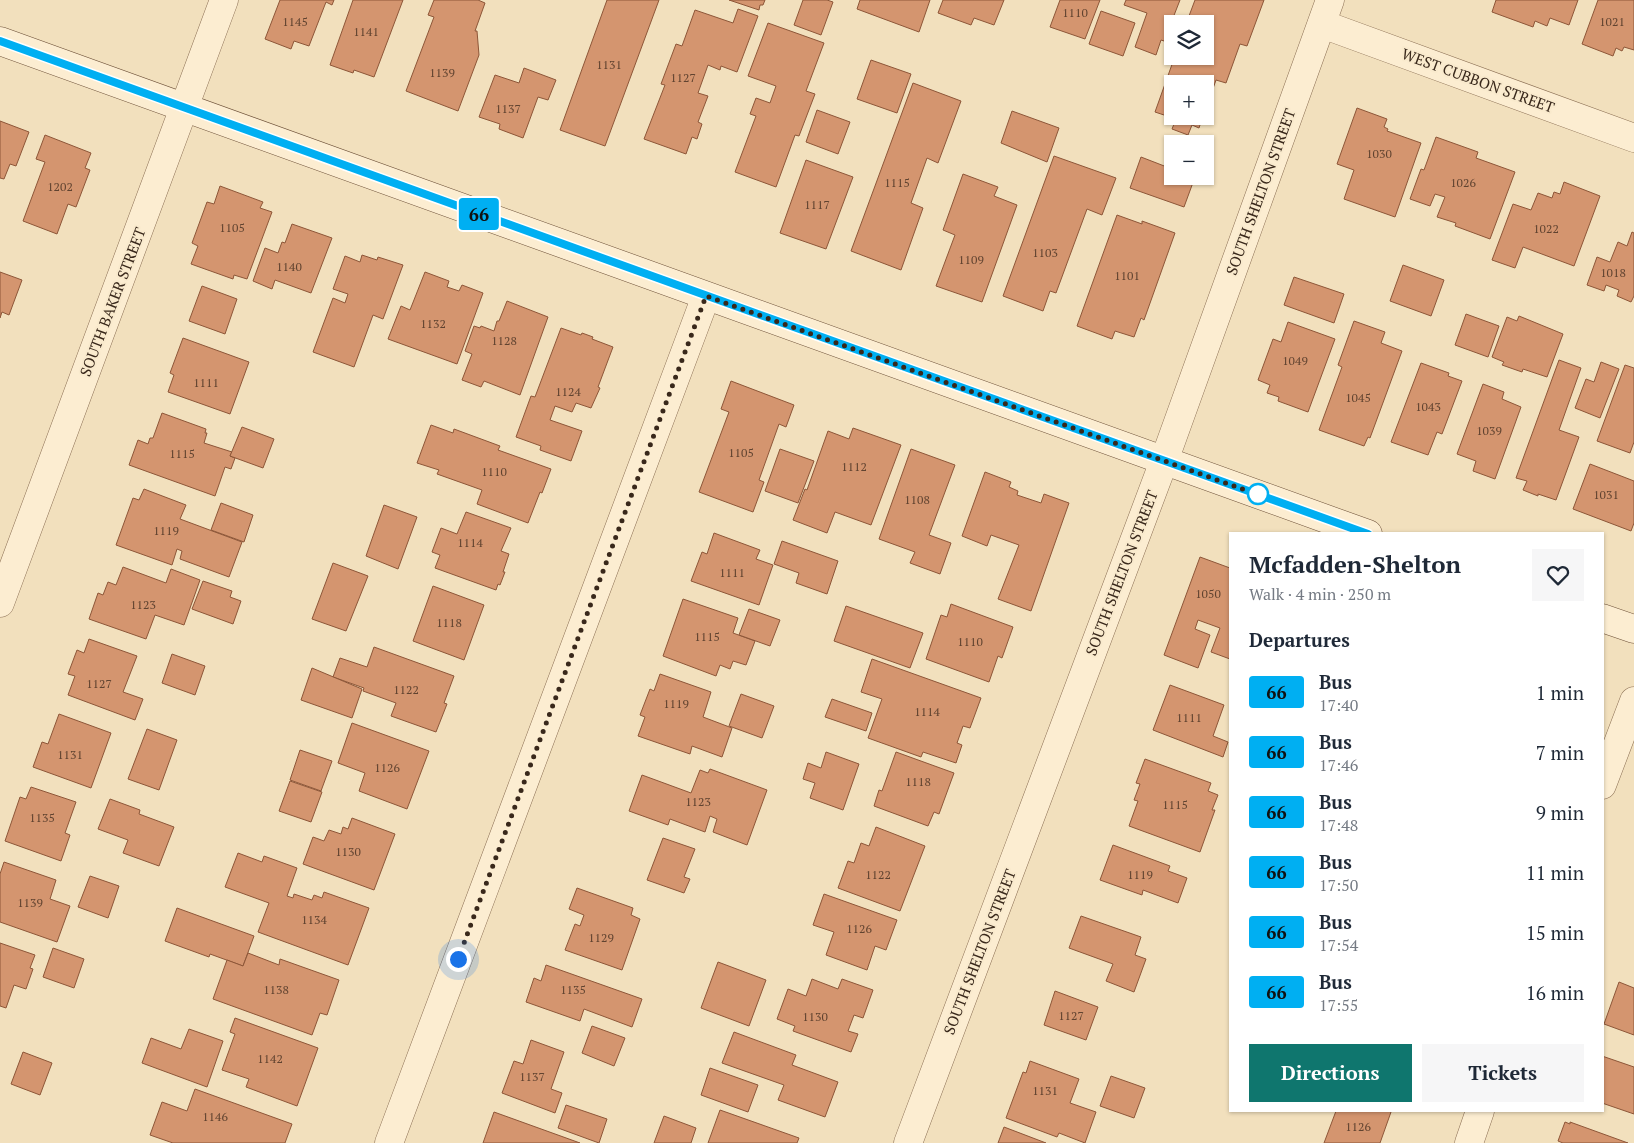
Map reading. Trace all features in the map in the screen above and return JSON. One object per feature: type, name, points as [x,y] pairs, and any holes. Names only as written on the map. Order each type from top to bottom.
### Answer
[{"type":"street","name":"SOUTH BAKER STREET","points":[[0,603],[224,0]]},
{"type":"street","name":"WEST CUBBON STREET","points":[[1326,12],[1634,138]]},
{"type":"street","name":"SOUTH SHELTON STREET","points":[[908,1143],[1164,461],[1326,12]]},
{"type":"street","points":[[0,41],[1362,532]]},
{"type":"street","points":[[389,1143],[706,296]]},
{"type":"street","points":[[1604,619],[1634,629]]},
{"type":"street","points":[[1604,780],[1634,701]]},
{"type":"street","points":[[1469,1143],[1480,1112]]},
{"type":"building","points":[[280,0],[334,0],[332,5],[326,2],[309,46],[294,41],[291,49],[265,39]]},
{"type":"building","points":[[353,0],[403,0],[374,77],[354,70],[353,73],[330,65]]},
{"type":"building","points":[[434,0],[478,0],[485,3],[475,31],[477,31],[479,55],[458,111],[406,91],[434,17],[428,15]]},
{"type":"building","points":[[607,0],[659,0],[605,146],[560,130]]},
{"type":"building","points":[[729,0],[765,0],[763,5],[760,5],[759,10]]},
{"type":"building","points":[[803,0],[827,0],[833,2],[821,35],[794,25]]},
{"type":"building","points":[[860,0],[930,0],[919,32],[857,9]]},
{"type":"building","points":[[943,0],[1004,0],[994,25],[974,18],[971,25],[938,13]]},
{"type":"building","points":[[1060,0],[1100,0],[1085,39],[1050,27]]},
{"type":"building","points":[[1126,0],[1180,0],[1174,15],[1164,15],[1164,41],[1161,40],[1156,55],[1135,47],[1147,13],[1124,5]]},
{"type":"building","points":[[1195,0],[1264,0],[1247,46],[1240,44],[1226,83],[1216,80],[1214,86],[1214,75],[1168,75],[1172,65],[1214,65],[1214,15],[1189,15]]},
{"type":"building","points":[[1496,0],[1578,0],[1569,25],[1550,18],[1547,26],[1535,21],[1533,27],[1492,12]]},
{"type":"building","points":[[1598,0],[1634,0],[1634,50],[1624,47],[1622,51],[1616,48],[1613,56],[1582,44]]},
{"type":"building","points":[[738,9],[758,16],[737,72],[721,66],[720,70],[708,65],[698,93],[708,96],[698,122],[702,124],[697,139],[692,137],[686,154],[644,139],[665,85],[661,84],[676,44],[682,46],[695,10],[733,23]]},
{"type":"building","points":[[1101,11],[1135,23],[1123,56],[1089,44]]},
{"type":"building","points":[[768,23],[824,43],[806,91],[815,94],[799,136],[795,135],[776,187],[735,172],[756,116],[750,114],[756,98],[770,103],[776,86],[748,76]]},
{"type":"building","points":[[871,60],[911,74],[897,113],[857,99]]},
{"type":"building","points":[[524,68],[556,80],[548,100],[538,97],[523,138],[499,129],[500,124],[479,117],[495,75],[519,83]]},
{"type":"building","points":[[913,83],[961,101],[938,163],[927,158],[911,203],[923,208],[901,270],[851,251]]},
{"type":"building","points":[[1164,87],[1164,115],[1155,112]]},
{"type":"building","points":[[1357,108],[1387,119],[1384,127],[1388,129],[1387,131],[1421,143],[1395,217],[1344,199],[1354,170],[1337,164]]},
{"type":"building","points":[[817,110],[850,122],[838,154],[806,142]]},
{"type":"building","points":[[1012,111],[1059,128],[1047,162],[1001,143]]},
{"type":"building","points":[[0,121],[29,132],[16,166],[10,164],[4,179],[0,178]]},
{"type":"building","points":[[1174,125],[1192,125],[1188,135],[1172,129]]},
{"type":"building","points":[[45,135],[91,153],[85,168],[90,170],[76,207],[68,204],[57,234],[23,221],[45,162],[36,159]]},
{"type":"building","points":[[1436,137],[1478,152],[1476,158],[1515,172],[1490,239],[1455,226],[1456,223],[1437,217],[1445,197],[1435,194],[1430,206],[1410,199],[1421,169],[1424,170]]},
{"type":"building","points":[[1054,156],[1116,178],[1102,215],[1087,209],[1056,293],[1050,291],[1043,311],[1003,296]]},
{"type":"building","points":[[1141,157],[1164,166],[1164,185],[1192,185],[1184,207],[1130,188]]},
{"type":"building","points":[[806,160],[853,177],[826,249],[780,233]]},
{"type":"building","points":[[963,174],[998,187],[994,196],[1017,205],[982,302],[936,286],[955,235],[943,230]]},
{"type":"building","points":[[1564,182],[1600,196],[1574,266],[1523,247],[1515,268],[1492,260],[1513,204],[1531,210],[1538,193],[1552,198],[1554,192],[1560,194]]},
{"type":"building","points":[[220,186],[263,202],[260,208],[272,212],[247,279],[234,275],[233,279],[191,264],[198,246],[192,243],[207,202],[214,204]]},
{"type":"building","points":[[1117,215],[1142,224],[1142,221],[1175,233],[1144,320],[1141,318],[1134,337],[1115,331],[1112,339],[1077,326]]},
{"type":"building","points":[[292,224],[332,238],[311,293],[275,280],[272,289],[253,281],[265,248],[278,253],[282,242],[285,243]]},
{"type":"building","points":[[1632,232],[1634,233],[1634,296],[1631,302],[1617,296],[1619,290],[1606,285],[1604,291],[1587,285],[1597,257],[1610,262],[1618,242],[1627,246]]},
{"type":"building","points":[[362,255],[377,260],[378,257],[403,265],[383,319],[373,315],[354,367],[313,352],[333,298],[345,303],[348,294],[333,289],[345,256],[360,262]]},
{"type":"building","points":[[1403,265],[1444,280],[1431,316],[1390,301]]},
{"type":"building","points":[[0,272],[22,280],[9,315],[2,312],[0,318]]},
{"type":"building","points":[[425,272],[449,281],[447,287],[459,291],[462,285],[483,293],[457,364],[388,339],[401,306],[410,310]]},
{"type":"building","points":[[1294,277],[1344,294],[1334,323],[1284,305]]},
{"type":"building","points":[[202,286],[237,299],[225,334],[189,321]]},
{"type":"building","points":[[507,301],[548,317],[520,395],[484,381],[481,387],[462,380],[472,354],[465,351],[474,326],[480,328],[481,326],[494,331]]},
{"type":"building","points":[[1466,314],[1499,326],[1488,357],[1455,345]]},
{"type":"building","points":[[1519,316],[1563,334],[1547,377],[1523,369],[1522,372],[1502,365],[1504,362],[1492,357],[1507,317],[1517,321]]},
{"type":"building","points":[[1354,321],[1385,332],[1381,343],[1402,351],[1370,438],[1368,437],[1364,446],[1319,430],[1342,367],[1338,365]]},
{"type":"building","points":[[1288,322],[1335,339],[1308,412],[1278,401],[1279,397],[1267,393],[1270,385],[1258,380],[1273,339],[1281,342]]},
{"type":"building","points":[[561,328],[593,337],[592,339],[613,347],[598,387],[600,388],[591,408],[576,403],[572,412],[555,406],[550,420],[582,431],[571,461],[540,450],[541,446],[516,437],[531,396],[535,397]]},
{"type":"building","points":[[183,338],[249,362],[230,414],[168,392],[174,375],[170,373]]},
{"type":"building","points":[[1559,360],[1581,368],[1559,430],[1579,437],[1556,500],[1523,490],[1527,481],[1516,478]]},
{"type":"building","points":[[1601,362],[1619,369],[1600,418],[1575,408],[1586,379],[1594,382]]},
{"type":"building","points":[[1421,363],[1449,373],[1448,376],[1462,381],[1442,434],[1437,432],[1428,455],[1391,442]]},
{"type":"building","points":[[1625,365],[1634,368],[1634,442],[1630,453],[1597,441]]},
{"type":"building","points":[[731,381],[794,405],[786,427],[779,424],[759,480],[764,482],[753,512],[699,492],[729,412],[721,409]]},
{"type":"building","points":[[1483,384],[1504,392],[1502,399],[1521,407],[1495,479],[1473,471],[1476,461],[1457,454]]},
{"type":"building","points":[[162,413],[206,429],[205,433],[207,433],[204,443],[232,452],[230,456],[235,458],[231,469],[225,467],[215,496],[129,465],[138,440],[148,444],[150,438],[153,438]]},
{"type":"building","points":[[431,425],[453,433],[454,429],[500,446],[498,450],[551,469],[528,523],[477,504],[482,490],[437,474],[439,470],[417,463]]},
{"type":"building","points":[[242,427],[274,439],[263,468],[230,456]]},
{"type":"building","points":[[853,428],[901,445],[871,525],[835,512],[827,533],[793,520],[805,489],[807,490],[828,431],[849,439]]},
{"type":"building","points":[[780,449],[814,461],[798,503],[765,491]]},
{"type":"building","points":[[911,449],[955,465],[929,535],[951,543],[940,574],[910,563],[915,552],[879,539]]},
{"type":"building","points":[[1590,464],[1634,481],[1634,523],[1631,531],[1573,509]]},
{"type":"building","points":[[985,472],[1011,482],[1009,487],[1018,491],[1017,495],[1041,503],[1044,494],[1069,503],[1031,611],[998,599],[1019,545],[991,535],[987,546],[962,536]]},
{"type":"building","points":[[144,489],[186,505],[180,519],[242,542],[229,577],[180,559],[182,551],[177,549],[172,565],[116,545],[133,498],[139,500]]},
{"type":"building","points":[[221,503],[253,515],[244,542],[211,530]]},
{"type":"building","points":[[384,505],[417,517],[398,569],[366,556]]},
{"type":"building","points":[[466,512],[511,528],[501,551],[509,554],[503,572],[505,572],[496,590],[435,568],[440,555],[432,552],[441,528],[457,534]]},
{"type":"building","points":[[714,533],[760,550],[756,559],[773,565],[759,605],[691,581],[702,552],[707,554]]},
{"type":"building","points":[[782,541],[838,561],[827,594],[796,583],[799,573],[774,564]]},
{"type":"building","points":[[1200,557],[1229,568],[1229,659],[1211,652],[1220,628],[1198,620],[1195,629],[1210,635],[1198,668],[1164,655]]},
{"type":"building","points":[[333,563],[368,576],[346,631],[312,619]]},
{"type":"building","points":[[123,567],[166,583],[171,569],[200,580],[184,625],[155,615],[146,639],[89,619],[98,593],[103,595],[108,582],[116,585]]},
{"type":"building","points":[[203,581],[232,591],[230,597],[241,601],[233,624],[192,609]]},
{"type":"building","points":[[433,586],[484,605],[464,660],[413,641]]},
{"type":"building","points":[[683,599],[738,618],[733,633],[755,641],[746,665],[733,661],[730,669],[720,665],[716,676],[663,656]]},
{"type":"building","points":[[951,604],[1013,627],[1002,658],[998,656],[989,682],[926,659],[941,615],[947,617]]},
{"type":"building","points":[[846,606],[923,633],[910,668],[834,641]]},
{"type":"building","points":[[749,609],[780,620],[770,646],[739,635]]},
{"type":"building","points":[[89,639],[137,656],[123,692],[143,699],[135,720],[68,695],[75,676],[68,674],[77,650],[84,653]]},
{"type":"building","points":[[374,647],[454,676],[444,703],[447,704],[436,732],[391,716],[396,703],[363,691],[364,688],[333,677],[340,658],[367,667]]},
{"type":"building","points":[[172,654],[205,666],[195,695],[162,683]]},
{"type":"building","points":[[872,659],[981,698],[970,728],[963,726],[957,743],[962,745],[956,763],[923,752],[921,757],[868,738],[882,699],[861,692]]},
{"type":"building","points":[[312,668],[362,689],[352,718],[301,700]]},
{"type":"building","points":[[660,674],[711,692],[703,717],[732,728],[722,757],[692,746],[690,754],[638,736],[645,717],[640,715],[650,689],[654,691]]},
{"type":"building","points":[[1170,685],[1224,705],[1213,736],[1228,742],[1223,757],[1153,730]]},
{"type":"building","points":[[741,694],[774,706],[762,738],[729,726]]},
{"type":"building","points":[[832,699],[872,713],[866,731],[825,717]]},
{"type":"building","points":[[59,714],[111,733],[91,788],[33,767],[42,742],[48,744]]},
{"type":"building","points":[[352,723],[429,751],[407,809],[359,791],[365,773],[338,763]]},
{"type":"building","points":[[147,729],[177,740],[159,790],[128,779]]},
{"type":"building","points":[[300,750],[332,761],[321,791],[290,780]]},
{"type":"building","points":[[826,752],[859,764],[843,810],[810,798],[815,783],[803,779],[808,763],[821,768]]},
{"type":"building","points":[[896,752],[954,773],[939,814],[934,812],[928,826],[874,806],[879,790],[882,791]]},
{"type":"building","points":[[1145,759],[1211,783],[1208,791],[1218,795],[1212,810],[1215,810],[1200,852],[1129,826],[1138,801],[1134,800],[1140,784],[1136,783]]},
{"type":"building","points":[[710,769],[767,790],[747,845],[713,832],[717,819],[710,816],[705,832],[670,819],[668,825],[629,811],[642,775],[691,793],[700,770],[708,773]]},
{"type":"building","points":[[290,781],[322,792],[311,822],[279,811]]},
{"type":"building","points":[[31,787],[76,802],[65,833],[70,835],[61,861],[5,841],[20,797],[26,799]]},
{"type":"building","points":[[110,799],[140,810],[139,814],[174,827],[159,866],[123,853],[128,840],[98,829]]},
{"type":"building","points":[[352,818],[395,834],[374,890],[303,864],[313,837],[324,841],[329,830],[341,834],[343,827],[348,829]]},
{"type":"building","points":[[876,827],[925,846],[900,911],[838,888],[848,861],[854,863],[861,843],[869,846]]},
{"type":"building","points":[[663,838],[695,849],[684,877],[690,879],[684,893],[647,880]]},
{"type":"building","points":[[1113,845],[1170,866],[1168,871],[1187,878],[1178,903],[1143,890],[1142,895],[1100,880]]},
{"type":"building","points":[[238,853],[262,862],[264,856],[297,868],[287,896],[293,898],[294,894],[312,900],[314,895],[322,898],[324,892],[369,908],[348,965],[258,932],[269,903],[225,887]]},
{"type":"building","points":[[4,862],[56,880],[50,899],[70,906],[57,942],[0,922],[0,874]]},
{"type":"building","points":[[90,876],[119,886],[108,918],[78,907]]},
{"type":"building","points":[[577,888],[633,908],[631,915],[640,919],[622,970],[565,950],[575,924],[580,926],[584,915],[569,909]]},
{"type":"building","points":[[824,894],[897,920],[886,950],[875,946],[867,970],[826,955],[834,932],[813,925]]},
{"type":"building","points":[[177,908],[254,936],[243,966],[210,954],[209,957],[165,941]]},
{"type":"building","points":[[1081,916],[1141,937],[1135,955],[1146,959],[1134,992],[1106,981],[1113,964],[1069,948]]},
{"type":"building","points":[[0,943],[35,955],[30,968],[33,969],[26,989],[14,985],[6,1008],[0,1006]]},
{"type":"building","points":[[53,948],[84,959],[74,988],[43,977]]},
{"type":"building","points":[[248,953],[279,965],[280,959],[339,980],[327,1015],[320,1013],[312,1035],[213,999],[227,960],[243,966]]},
{"type":"building","points":[[718,962],[766,980],[749,1026],[701,1008]]},
{"type":"building","points":[[546,965],[642,999],[632,1027],[584,1009],[580,1021],[526,1002],[534,978],[541,981]]},
{"type":"building","points":[[812,979],[838,989],[842,979],[873,990],[863,1018],[854,1015],[848,1031],[858,1034],[851,1052],[793,1031],[795,1026],[777,1019],[788,989],[806,996]]},
{"type":"building","points":[[1619,982],[1634,988],[1634,1035],[1604,1024]]},
{"type":"building","points":[[1055,991],[1098,1007],[1086,1040],[1044,1025]]},
{"type":"building","points":[[235,1018],[318,1048],[297,1106],[246,1087],[249,1079],[222,1070],[235,1034],[230,1032]]},
{"type":"building","points":[[592,1026],[625,1038],[614,1066],[582,1053]]},
{"type":"building","points":[[189,1029],[223,1041],[207,1087],[142,1063],[151,1038],[181,1049]]},
{"type":"building","points":[[734,1032],[796,1055],[792,1065],[838,1082],[825,1117],[778,1100],[784,1085],[722,1063]]},
{"type":"building","points":[[531,1040],[564,1052],[551,1089],[562,1093],[555,1113],[502,1093],[514,1061],[523,1064]]},
{"type":"building","points":[[23,1052],[52,1063],[40,1095],[11,1084]]},
{"type":"building","points":[[1604,1057],[1634,1067],[1634,1114],[1604,1104]]},
{"type":"building","points":[[1030,1061],[1079,1079],[1070,1103],[1096,1112],[1085,1143],[1059,1133],[1057,1137],[1006,1118],[1023,1072],[1026,1073]]},
{"type":"building","points":[[710,1068],[758,1085],[748,1112],[701,1095]]},
{"type":"building","points":[[1111,1076],[1145,1088],[1134,1118],[1100,1106]]},
{"type":"building","points":[[195,1089],[292,1124],[285,1143],[173,1143],[150,1135],[162,1102],[187,1111]]},
{"type":"building","points":[[566,1105],[607,1119],[599,1143],[558,1128]]},
{"type":"building","points":[[720,1110],[799,1138],[797,1143],[708,1143]]},
{"type":"building","points":[[494,1112],[580,1143],[483,1143]]},
{"type":"building","points":[[1336,1112],[1391,1112],[1380,1143],[1324,1143]]},
{"type":"building","points":[[664,1116],[696,1128],[691,1143],[654,1143]]},
{"type":"building","points":[[1565,1122],[1570,1124],[1570,1122],[1628,1143],[1563,1143],[1558,1141]]},
{"type":"building","points":[[1004,1127],[1046,1143],[998,1143]]},
{"type":"bus line","name":"66","points":[[0,41],[1362,532]]},
{"type":"route","points":[[458,959],[706,296],[1258,494]]}]
